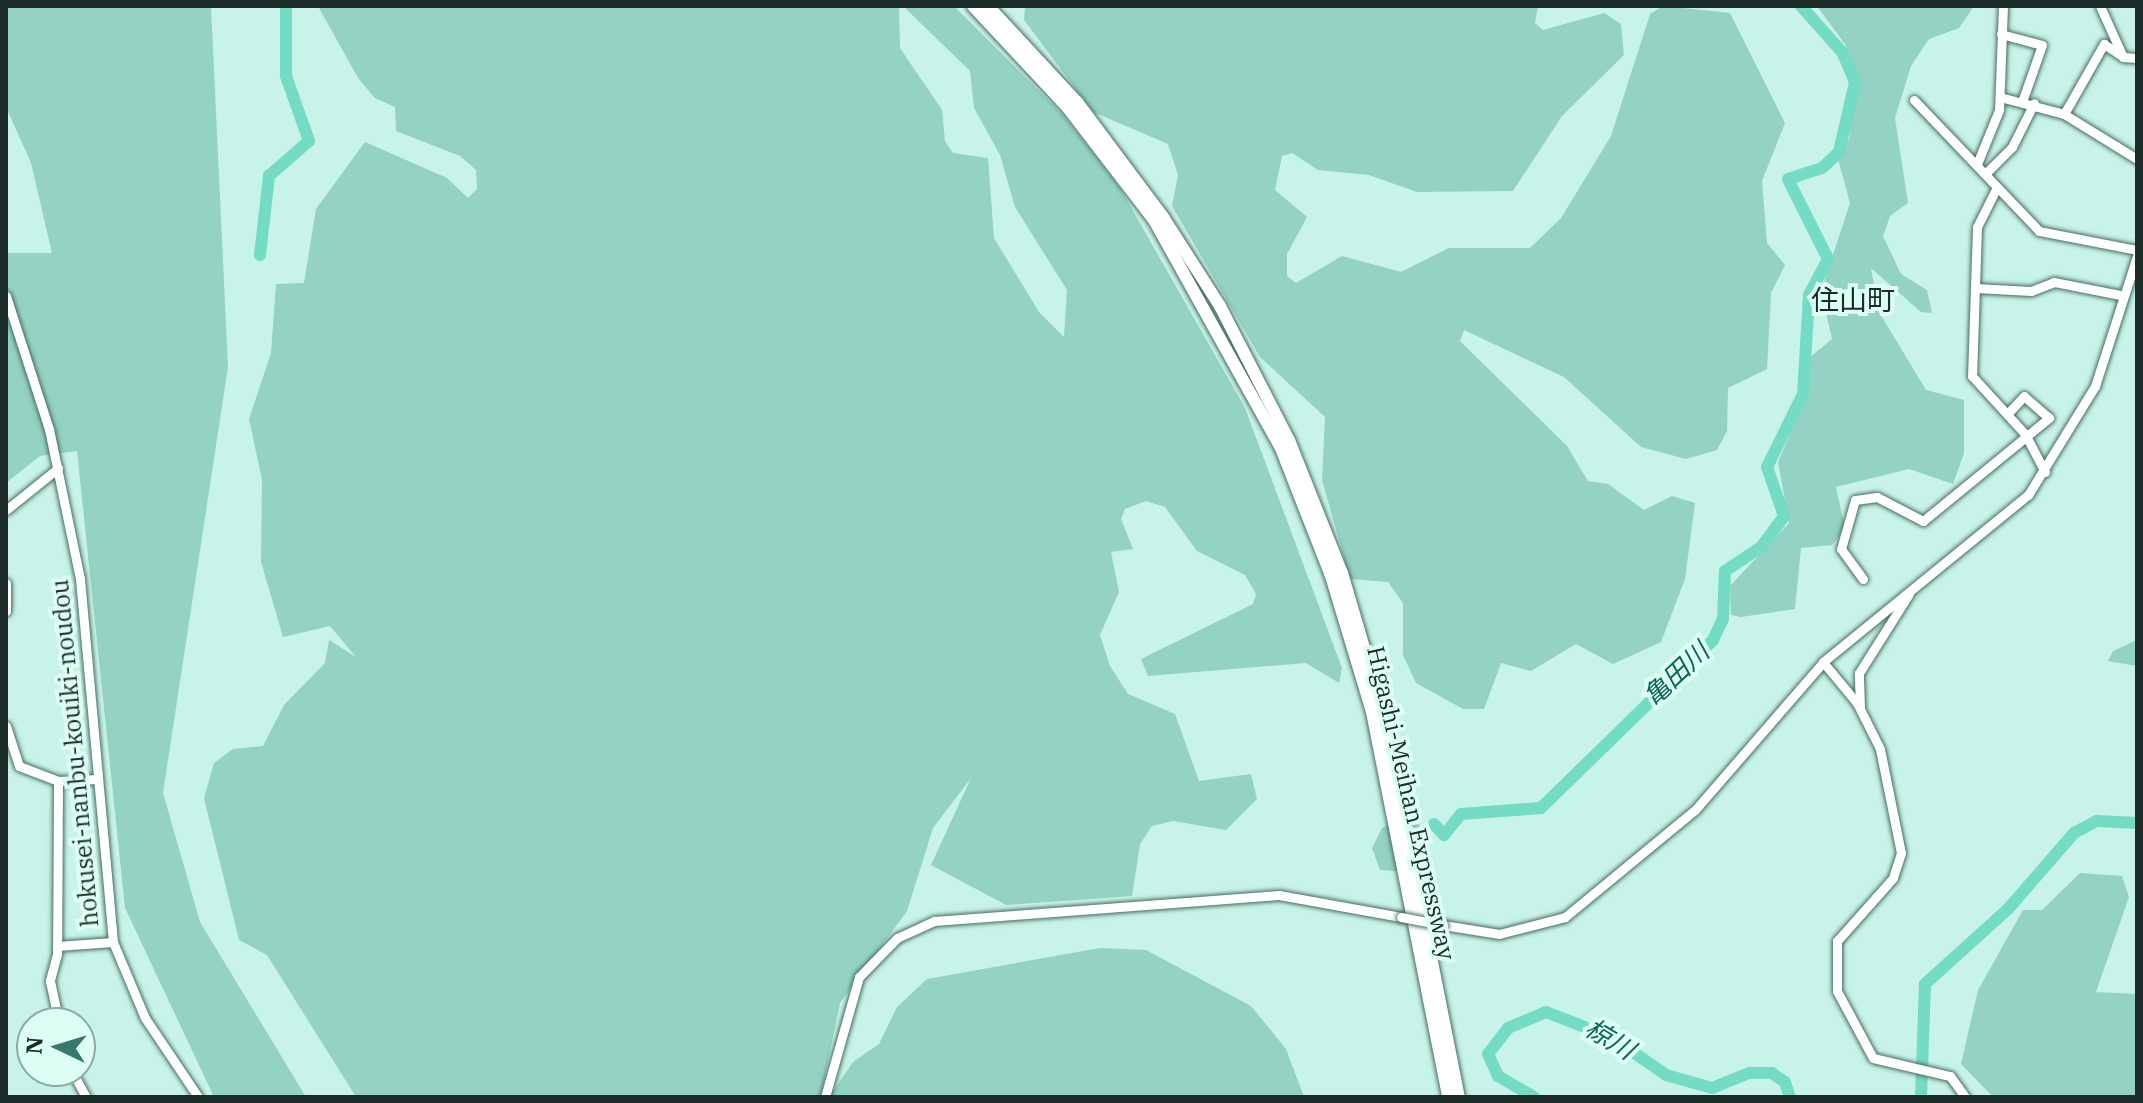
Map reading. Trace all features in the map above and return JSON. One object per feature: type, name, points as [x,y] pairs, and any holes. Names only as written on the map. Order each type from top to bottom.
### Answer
[{"type":"highway","name":"Higashi-Meihan Expressway","points":[[973,6],[1068,108],[1154,220],[1280,446],[1331,576],[1372,712],[1448,1097]]},
{"type":"highway","name":"Higashi-Meihan Expressway","points":[[988,6],[1077,102],[1163,217],[1227,319],[1295,454],[1342,573],[1382,709],[1459,1097]]},
{"type":"street","points":[[1977,164],[1991,141],[2000,97],[2003,6]]},
{"type":"street","points":[[2100,6],[2123,57]]},
{"type":"street","points":[[2001,34],[2042,45],[2023,99]]},
{"type":"street","points":[[2064,114],[2104,44],[2123,57],[2137,58]]},
{"type":"street","points":[[2000,97],[2023,99],[2064,114],[2137,159]]},
{"type":"street","points":[[825,1097],[859,977],[897,938],[934,921],[1279,895],[1499,934],[1565,917],[1695,810],[1823,662],[2023,500],[2045,472],[2095,386],[2120,295],[2136,257],[2045,235],[1914,100]]},
{"type":"street","points":[[1985,174],[2012,147],[2034,103]]},
{"type":"street","points":[[1997,187],[1977,227],[1972,376],[2008,413],[2045,472]]},
{"type":"street","points":[[1975,288],[2031,291],[2054,282],[2120,295]]},
{"type":"street","name":"hokusei-nanbu-kouiki-noudou","points":[[6,296],[58,468],[88,638],[113,942],[138,1005],[198,1097]]},
{"type":"street","points":[[1863,579],[1841,549],[1855,500],[1877,497],[1923,521],[2010,445],[2027,441],[2049,418],[2024,396],[2008,413]]},
{"type":"street","points":[[6,510],[58,468]]},
{"type":"street","points":[[6,583],[6,611]]},
{"type":"street","points":[[1860,707],[1859,673],[1910,591]]},
{"type":"street","points":[[1823,662],[1860,707],[1888,771],[1901,853],[1893,878],[1837,941],[1835,979],[1873,1058],[1955,1080],[1965,1097]]},
{"type":"street","points":[[6,726],[19,766],[58,781],[98,779]]},
{"type":"street","points":[[56,1007],[50,981],[57,946],[58,781]]},
{"type":"street","points":[[57,946],[113,942]]},
{"type":"green space","points":[[6,6],[211,6],[228,367],[163,793],[200,922],[306,1097],[214,1097],[125,908],[77,451],[40,456],[6,483],[6,253],[52,253],[31,163],[6,107]]},
{"type":"green space","points":[[318,6],[899,6],[900,48],[942,110],[945,141],[953,153],[988,158],[994,238],[1039,312],[1064,337],[1067,290],[1015,207],[1000,155],[974,108],[970,71],[903,6],[954,6],[1063,115],[1120,188],[1245,408],[1342,668],[1339,683],[1306,663],[1148,676],[1141,659],[1253,604],[1256,594],[1245,575],[1197,551],[1165,507],[1146,501],[1125,509],[1121,519],[1133,549],[1111,552],[1119,592],[1100,635],[1110,666],[1128,694],[1175,714],[1199,781],[1251,774],[1257,799],[1226,830],[1173,821],[1152,826],[1140,844],[1132,896],[1006,905],[931,865],[971,778],[933,828],[907,911],[840,1003],[823,1086],[834,1090],[853,1062],[879,1044],[897,1007],[927,979],[1100,948],[1146,950],[1251,1006],[1286,1049],[1304,1097],[356,1097],[267,955],[239,940],[204,798],[214,763],[233,749],[263,746],[284,705],[325,663],[329,640],[356,657],[330,626],[283,637],[261,562],[262,480],[249,419],[271,353],[276,284],[304,283],[316,209],[365,142],[447,178],[468,198],[477,189],[476,170],[460,156],[396,131],[395,107],[375,98],[358,78]]},
{"type":"green space","points":[[1025,6],[1538,6],[1535,23],[1543,30],[1604,13],[1621,24],[1624,55],[1562,116],[1513,191],[1417,192],[1369,175],[1318,170],[1292,153],[1282,156],[1275,190],[1307,217],[1287,254],[1287,276],[1296,283],[1342,256],[1401,272],[1449,248],[1530,248],[1561,218],[1611,136],[1650,14],[1663,6],[1730,13],[1785,123],[1762,181],[1767,243],[1785,265],[1771,293],[1767,369],[1728,388],[1727,431],[1717,450],[1686,459],[1641,447],[1564,377],[1464,330],[1460,341],[1567,446],[1588,481],[1608,484],[1644,510],[1672,496],[1695,503],[1685,579],[1661,642],[1613,664],[1576,644],[1531,671],[1501,663],[1484,709],[1463,709],[1416,683],[1403,655],[1403,603],[1388,582],[1350,579],[1322,480],[1325,417],[1260,357],[1172,206],[1178,175],[1168,144],[1093,112],[1024,20]]},
{"type":"green space","points":[[1817,6],[1974,6],[1959,28],[1929,39],[1911,66],[1895,118],[1908,203],[1890,216],[1883,236],[1901,274],[1927,290],[1932,313],[1921,312],[1871,268],[1879,312],[1926,390],[1964,400],[1964,453],[1953,484],[1909,469],[1836,487],[1845,528],[1832,545],[1801,548],[1795,609],[1741,617],[1731,615],[1730,586],[1789,523],[1778,462],[1808,392],[1809,358],[1832,339],[1821,291],[1850,203],[1838,159],[1849,139],[1856,86],[1847,47]]},
{"type":"green space","points":[[2137,640],[2137,666],[2108,661],[2113,651]]},
{"type":"green space","points":[[1399,821],[1422,825],[1430,874],[1380,870],[1372,848],[1382,828]]},
{"type":"green space","points":[[2080,873],[2122,876],[2129,897],[2096,992],[2137,994],[2137,1097],[1993,1097],[1961,1064],[1978,990],[2023,910],[2042,910]]},
{"type":"waterway","points":[[260,255],[269,176],[309,141],[286,76],[286,6]]},
{"type":"waterway","name":"亀田川","points":[[1434,824],[1444,835],[1461,814],[1541,808],[1713,640],[1723,619],[1725,571],[1761,547],[1784,516],[1767,467],[1803,394],[1809,295],[1828,259],[1788,179],[1822,168],[1839,152],[1855,82],[1842,52],[1801,6]]},
{"type":"waterway","name":"椋川","points":[[1921,1097],[1925,984],[2008,909],[2074,833],[2097,821],[2137,823]]},
{"type":"waterway","name":"椋川","points":[[1534,1097],[1498,1076],[1488,1054],[1508,1028],[1546,1012],[1613,1038],[1666,1075],[1712,1088],[1749,1073],[1772,1073],[1785,1082],[1790,1097]]},
{"type":"district","name":"住山町","points":[[1853,300]]}]
